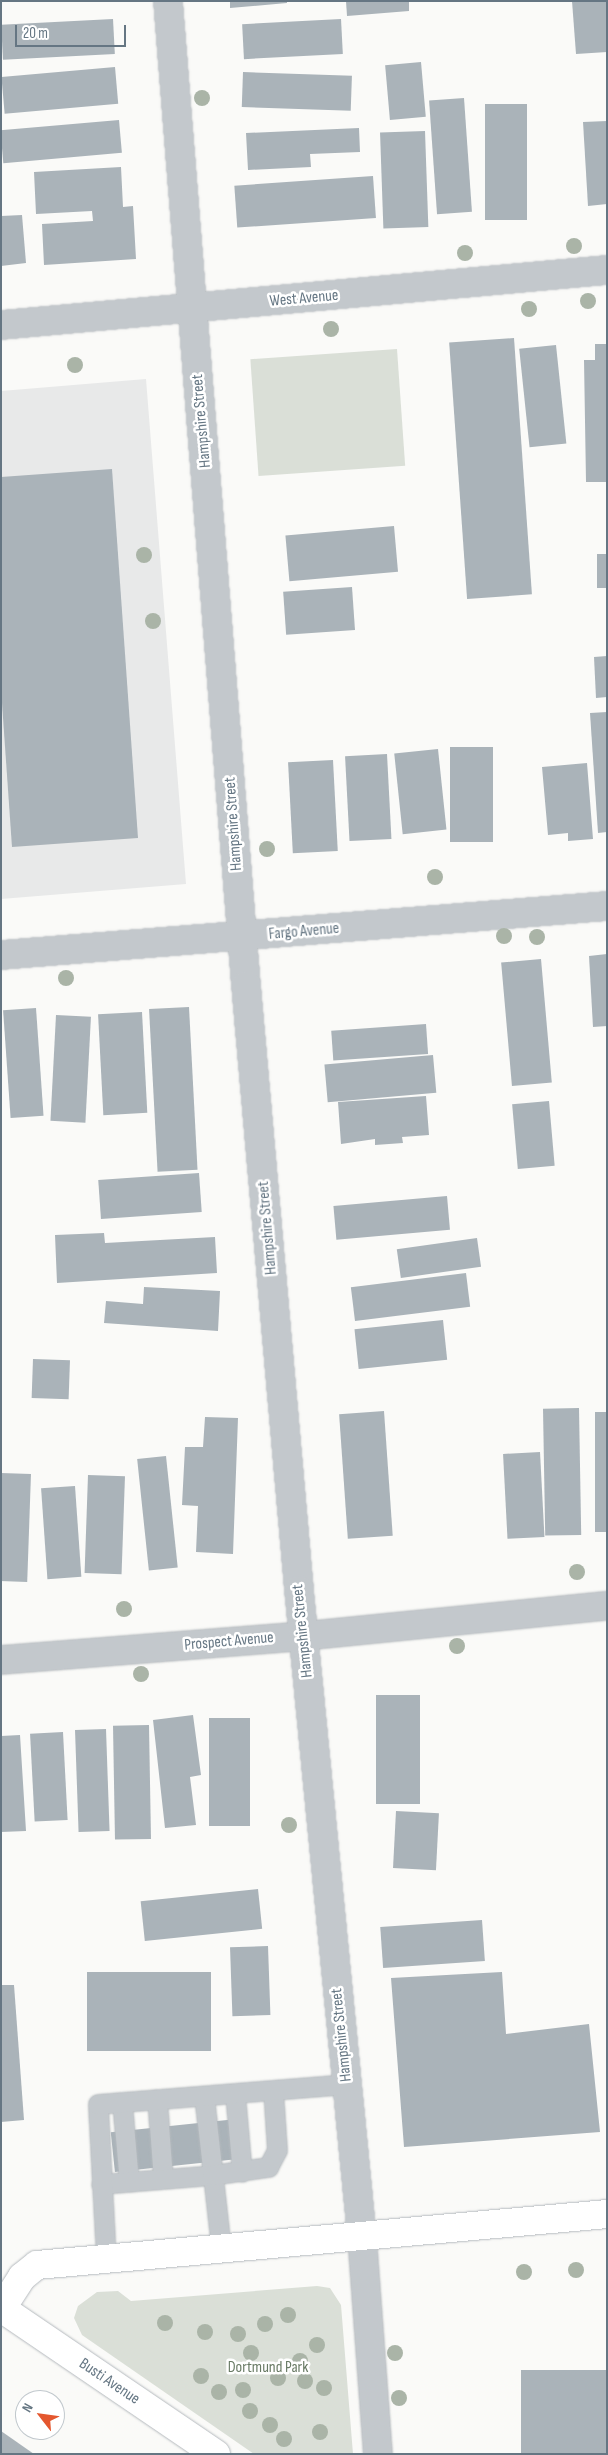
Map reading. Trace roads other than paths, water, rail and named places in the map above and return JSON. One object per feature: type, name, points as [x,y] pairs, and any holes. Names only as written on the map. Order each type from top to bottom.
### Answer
[{"type":"main road","points":[[2,2308],[22,2277],[37,2265],[607,2214]]},
{"type":"main road","name":"Busti Avenue","points":[[2,2308],[216,2454]]},
{"type":"street","name":"Hampshire Street","points":[[168,1],[194,309],[242,937],[304,1636],[362,2237],[378,2454]]},
{"type":"street","name":"West Avenue","points":[[1,325],[194,309],[607,270]]},
{"type":"street","name":"Fargo Avenue","points":[[1,955],[607,906]]},
{"type":"street","name":"Prospect Avenue","points":[[1,1660],[304,1636],[607,1606]]},
{"type":"lane","points":[[106,2259],[98,2104],[347,2084]]},
{"type":"lane","points":[[102,2184],[242,2172],[268,2166],[277,2150],[273,2090]]},
{"type":"lane","points":[[235,2094],[242,2172]]},
{"type":"lane","points":[[204,2096],[221,2248]]},
{"type":"lane","points":[[157,2099],[164,2179]]},
{"type":"lane","points":[[122,2102],[129,2182]]},
{"type":"park label","name":"Dortmund Park","points":[[268,2368]]}]
